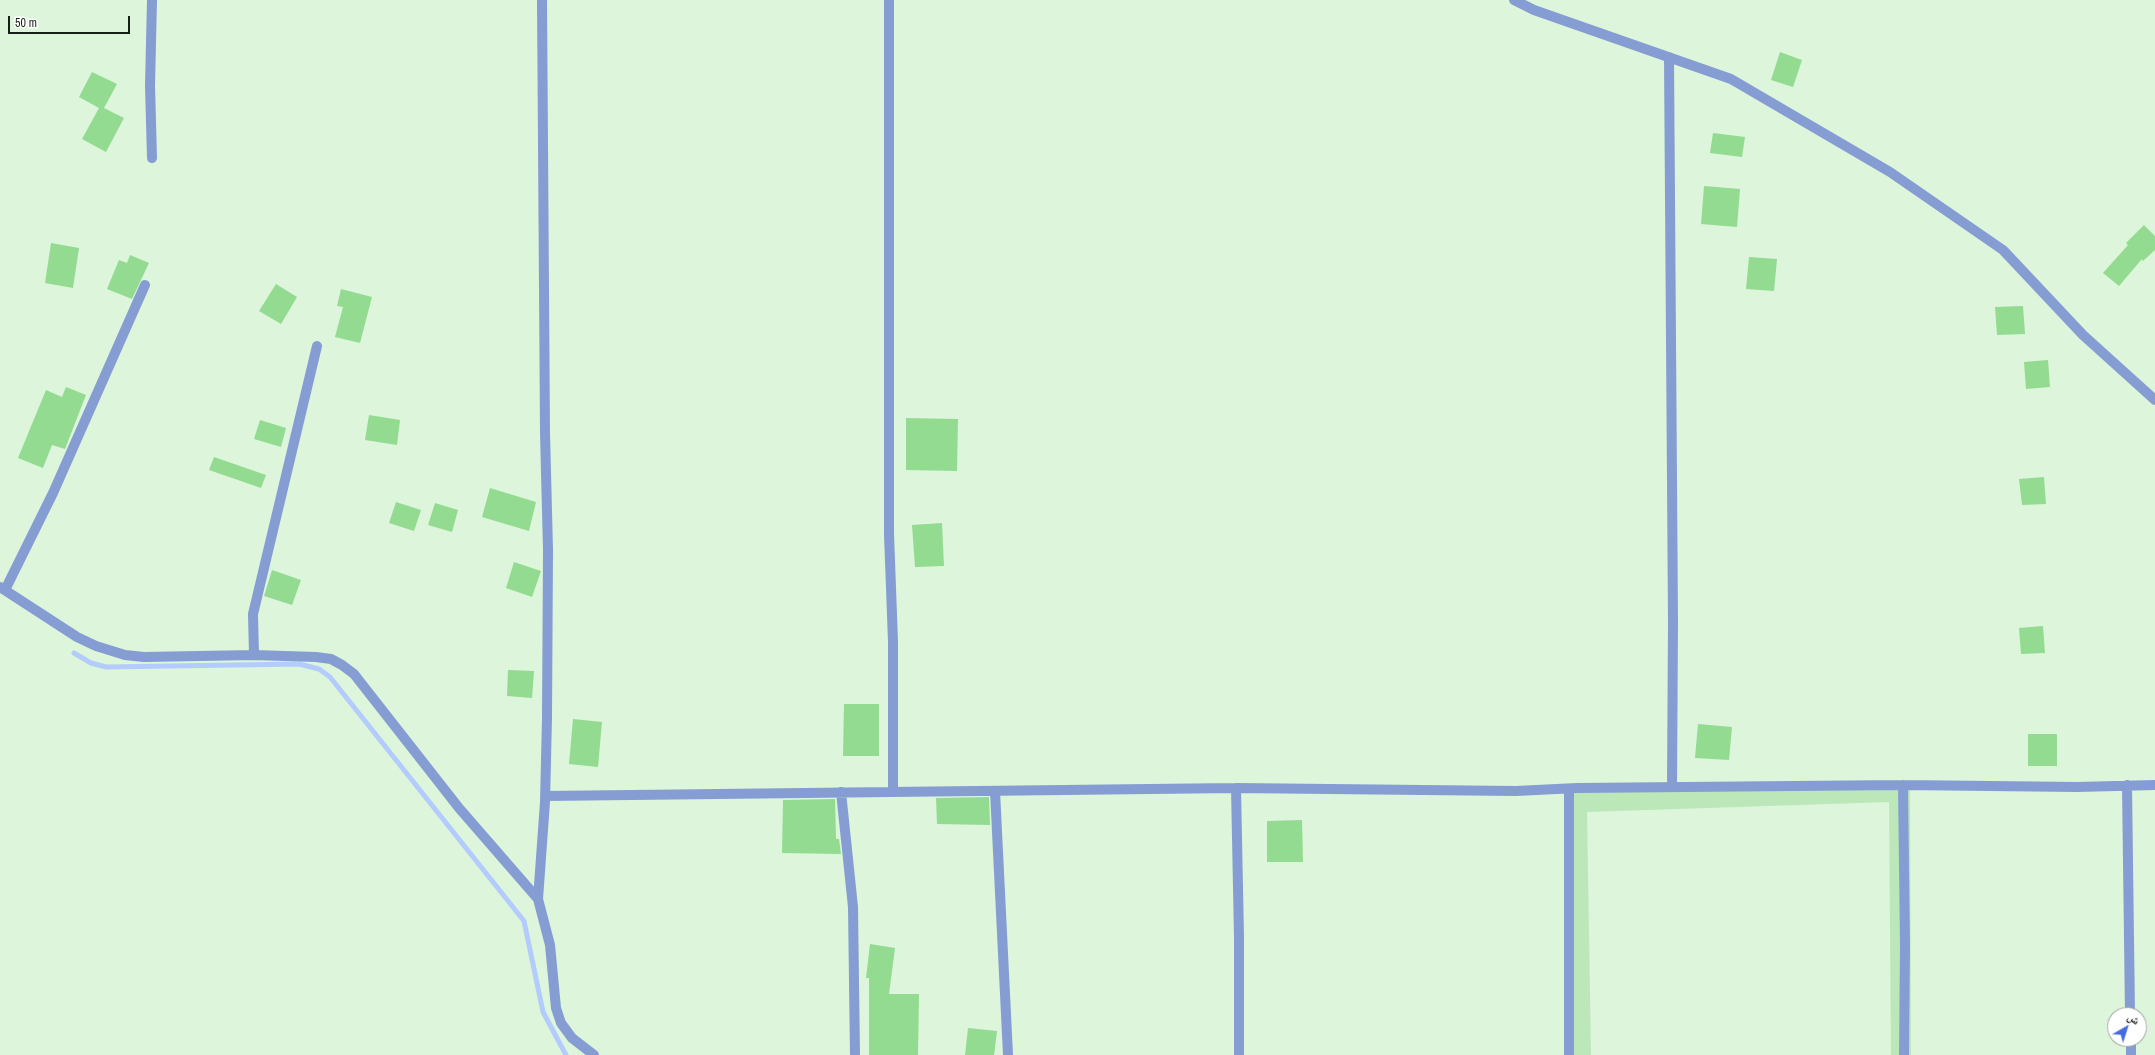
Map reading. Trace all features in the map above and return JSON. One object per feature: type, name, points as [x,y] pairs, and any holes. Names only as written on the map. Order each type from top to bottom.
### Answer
[{"type":"street","points":[[152,0],[150,86],[152,158]]},
{"type":"street","points":[[542,0],[545,433],[548,550],[545,796],[538,899],[550,945],[556,1008],[561,1023],[572,1038],[594,1055]]},
{"type":"street","points":[[889,0],[889,534],[893,642],[893,792]]},
{"type":"street","points":[[1514,0],[1534,10],[1742,84],[1890,172],[1992,242],[2015,262],[2083,335],[2155,400]]},
{"type":"street","points":[[1669,57],[1673,622],[1672,787]]},
{"type":"street","points":[[145,285],[56,486],[2,589],[77,637],[117,653],[144,657],[254,655],[316,656],[331,659],[354,674],[463,814],[538,899]]},
{"type":"street","points":[[254,655],[253,614],[317,346]]},
{"type":"street","points":[[545,796],[1236,788],[1516,791],[1672,787],[1903,785],[2077,787],[2155,785]]},
{"type":"street","points":[[1903,785],[1905,946],[1904,1055]]},
{"type":"street","points":[[2127,785],[2130,1007]]},
{"type":"street","points":[[1236,788],[1239,937],[1239,1055]]},
{"type":"street","points":[[1569,789],[1569,1055]]},
{"type":"street","points":[[995,791],[1008,1055]]},
{"type":"street","points":[[841,792],[853,907],[856,1055]]},
{"type":"green space","points":[[1910,786],[1911,1055],[1891,1055],[1889,802],[1587,812],[1591,1055],[1574,1055],[1571,791]]},
{"type":"building","points":[[1780,52],[1802,60],[1793,87],[1771,80]]},
{"type":"building","points":[[92,72],[117,84],[104,108],[124,118],[106,152],[82,139],[99,108],[79,97]]},
{"type":"building","points":[[1713,133],[1745,137],[1742,157],[1710,153]]},
{"type":"building","points":[[1704,186],[1740,189],[1737,227],[1701,224]]},
{"type":"building","points":[[2144,225],[2155,236],[2155,250],[2143,261],[2142,259],[2119,286],[2103,273],[2128,245],[2126,243]]},
{"type":"building","points":[[51,243],[79,248],[73,288],[45,283]]},
{"type":"building","points":[[130,255],[149,263],[132,299],[107,289],[119,260],[127,263]]},
{"type":"building","points":[[1749,257],[1777,259],[1774,291],[1746,289]]},
{"type":"building","points":[[276,284],[297,297],[281,324],[259,311]]},
{"type":"building","points":[[341,289],[372,297],[360,343],[335,337],[343,307],[337,306]]},
{"type":"building","points":[[2023,306],[2025,334],[1997,335],[1995,307]]},
{"type":"building","points":[[2048,360],[2050,387],[2026,389],[2024,362]]},
{"type":"building","points":[[66,387],[86,395],[65,449],[52,445],[43,468],[18,458],[46,390],[62,397]]},
{"type":"building","points":[[369,415],[400,420],[397,445],[365,440]]},
{"type":"building","points":[[906,418],[958,419],[957,471],[906,470]]},
{"type":"building","points":[[260,420],[286,428],[281,447],[254,439]]},
{"type":"building","points":[[214,457],[266,475],[261,488],[209,470]]},
{"type":"building","points":[[2044,477],[2046,504],[2022,505],[2019,479]]},
{"type":"building","points":[[490,488],[536,502],[529,531],[482,517]]},
{"type":"building","points":[[396,502],[421,510],[414,531],[389,523]]},
{"type":"building","points":[[435,503],[458,510],[452,532],[428,525]]},
{"type":"building","points":[[942,523],[944,566],[915,567],[912,525]]},
{"type":"building","points":[[514,562],[541,571],[532,597],[506,588]]},
{"type":"building","points":[[272,570],[301,580],[292,605],[264,596]]},
{"type":"building","points":[[2043,626],[2045,653],[2021,654],[2019,628]]},
{"type":"building","points":[[508,670],[534,671],[532,698],[507,696]]},
{"type":"building","points":[[844,704],[879,704],[879,756],[843,756]]},
{"type":"building","points":[[573,719],[602,722],[598,767],[569,764]]},
{"type":"building","points":[[1698,724],[1732,727],[1729,760],[1695,758]]},
{"type":"building","points":[[2028,734],[2057,734],[2057,766],[2028,766]]},
{"type":"building","points":[[989,797],[990,825],[937,824],[936,798]]},
{"type":"building","points":[[835,799],[836,839],[839,839],[841,854],[782,853],[783,800]]},
{"type":"building","points":[[1302,820],[1303,862],[1267,862],[1267,821]]},
{"type":"building","points":[[870,944],[895,948],[889,994],[919,994],[918,1055],[869,1055],[869,978],[866,978]]},
{"type":"building","points":[[968,1028],[997,1031],[994,1055],[965,1055]]},
{"type":"waterway","points":[[74,653],[91,663],[106,667],[299,664],[319,669],[330,677],[524,921],[543,1012],[566,1055]]}]
